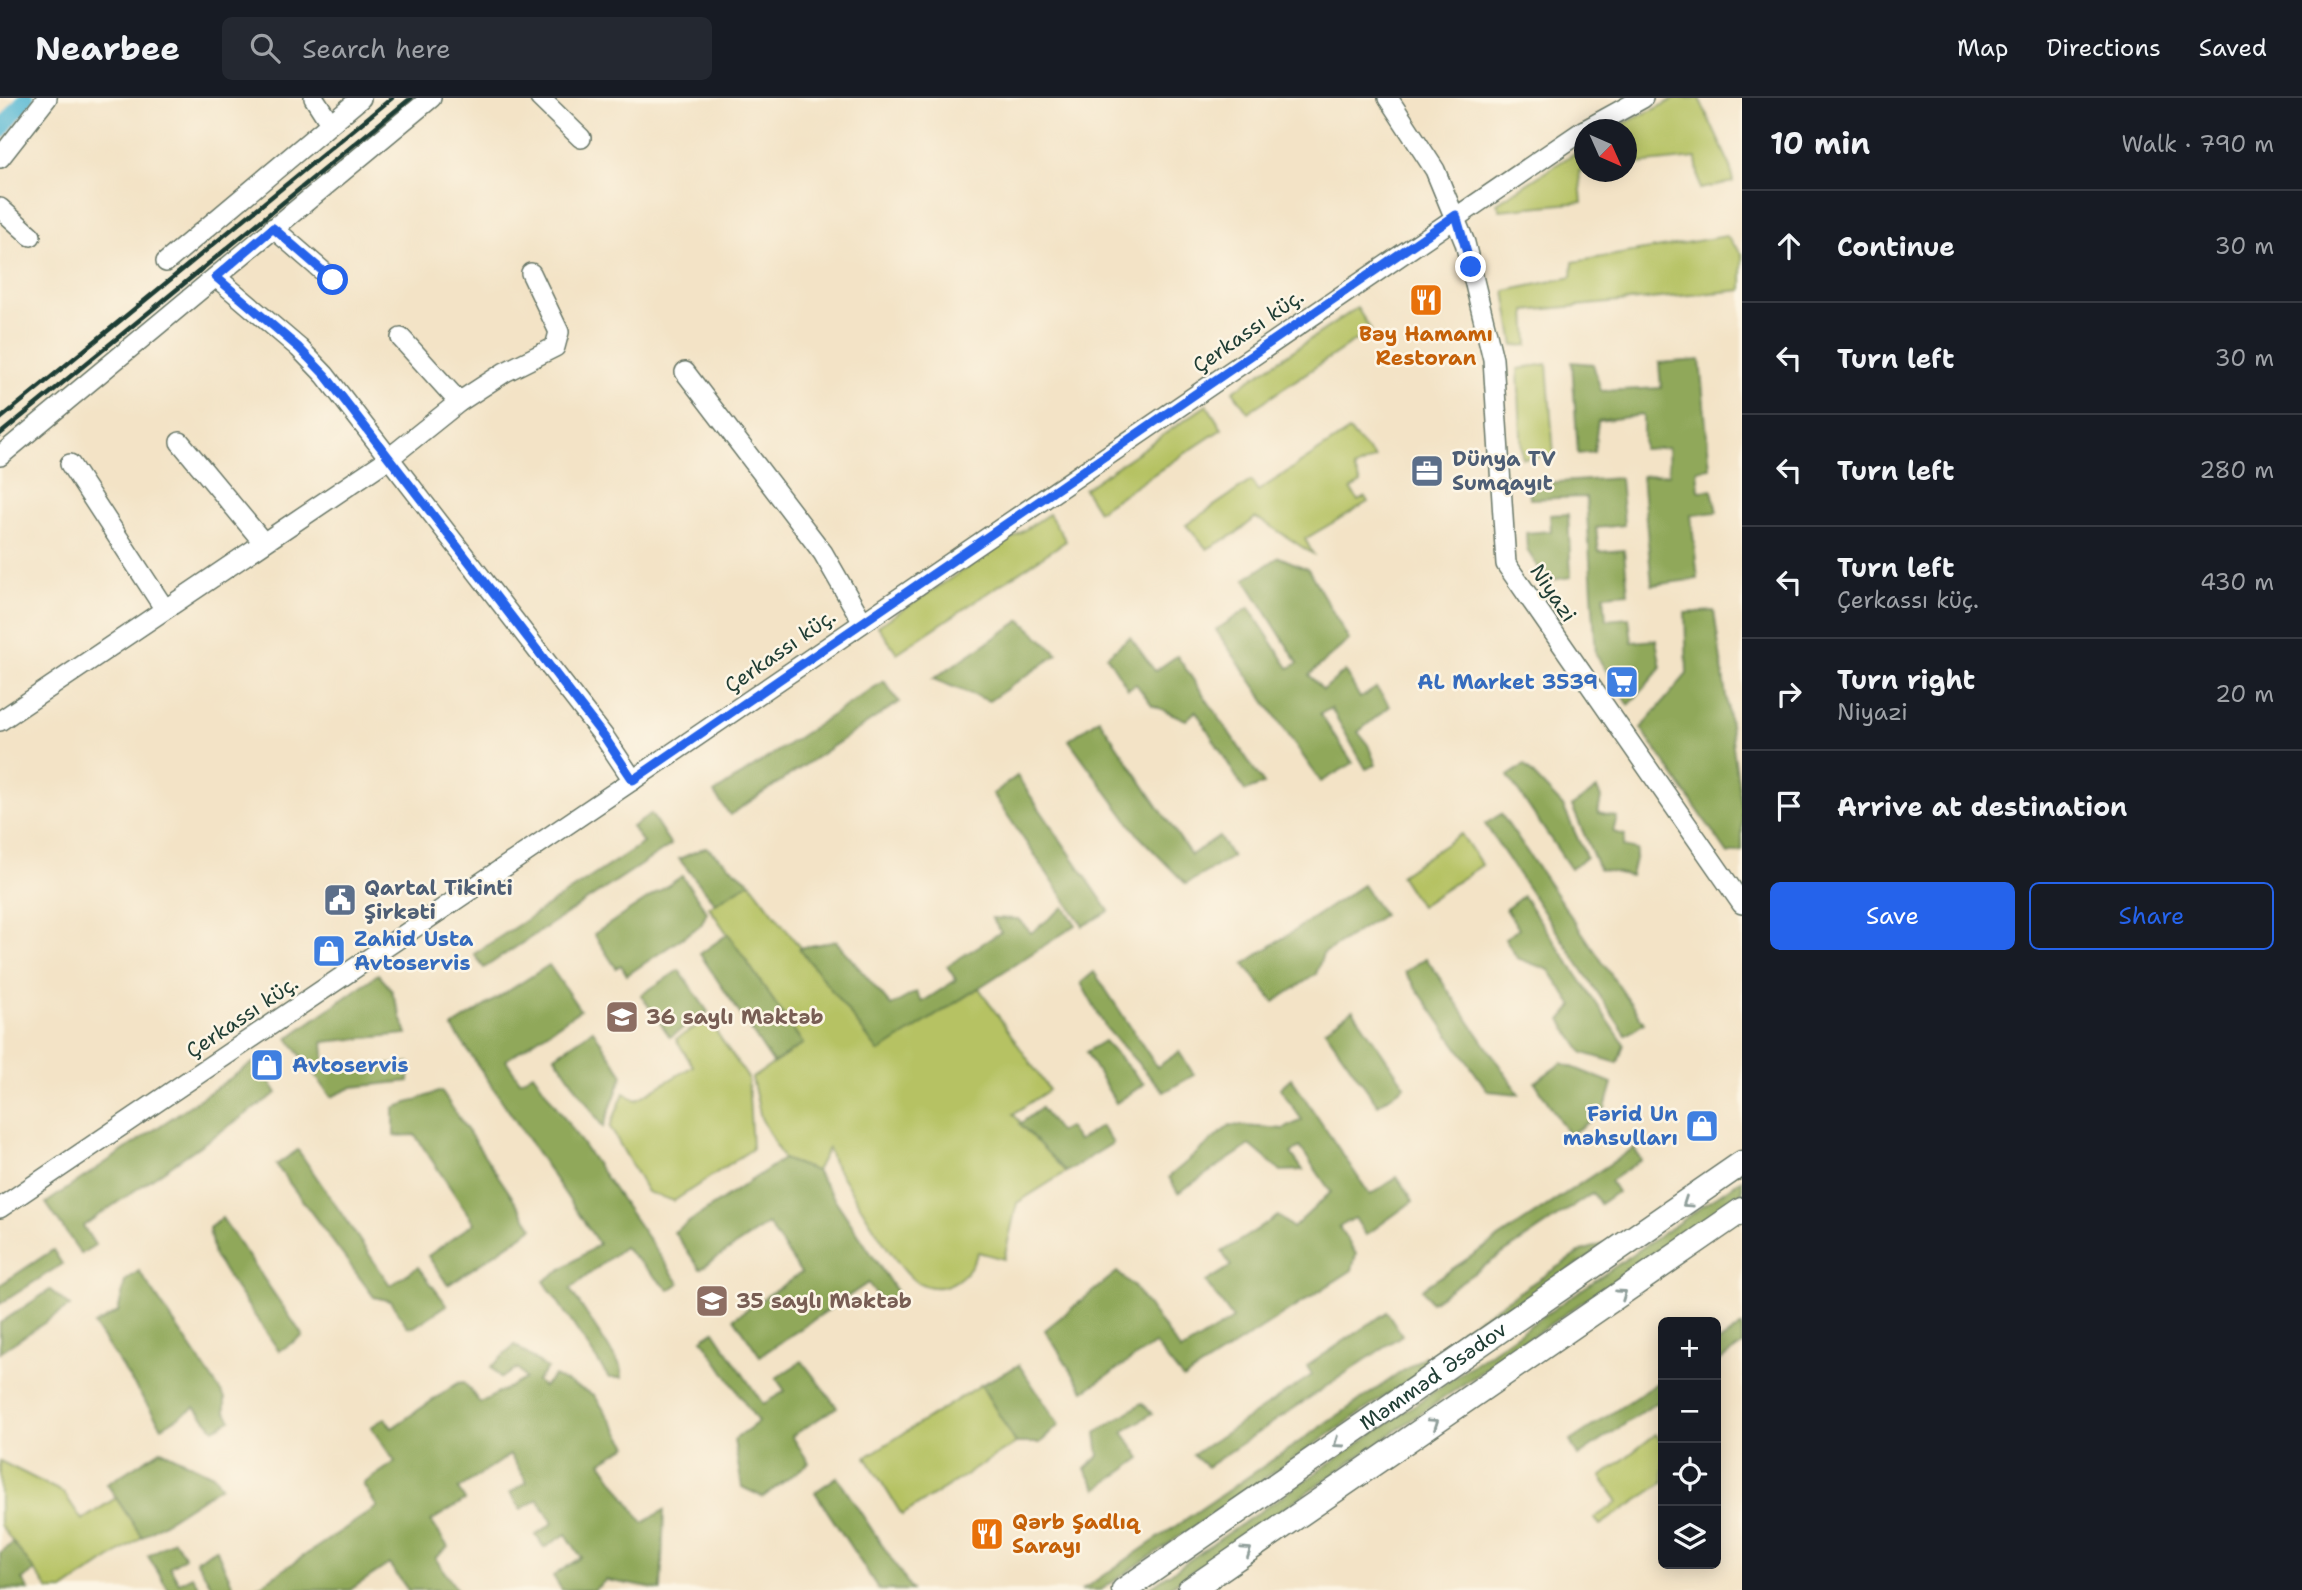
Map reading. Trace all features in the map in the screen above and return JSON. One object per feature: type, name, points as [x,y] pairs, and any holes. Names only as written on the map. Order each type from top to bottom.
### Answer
[{"type":"main road","name":"Məmməd Əsədov","points":[[1124,1590],[1742,1163]]},
{"type":"main road","name":"Məmməd Əsədov","points":[[1190,1590],[1742,1210]]},
{"type":"street","points":[[0,158],[47,98]]},
{"type":"street","points":[[314,98],[330,123]]},
{"type":"street","points":[[166,262],[361,98]]},
{"type":"street","points":[[0,456],[431,98]]},
{"type":"street","points":[[540,98],[581,138]]},
{"type":"street","name":"Niyazi","points":[[1388,98],[1435,170],[1456,215],[1493,359],[1506,564],[1742,904]]},
{"type":"street","name":"Çerkassı küç.","points":[[1605,119],[1643,98]]},
{"type":"street","name":"Çerkassı küç.","points":[[0,1208],[633,780],[1456,215],[1574,137]]},
{"type":"street","points":[[0,208],[31,236]]},
{"type":"street","points":[[273,228],[333,280]]},
{"type":"street","points":[[0,721],[388,459],[459,402],[505,372],[555,347],[559,341],[559,332],[531,273]]},
{"type":"street","points":[[216,277],[299,348],[325,375],[605,738],[633,780]]},
{"type":"street","points":[[401,338],[459,402]]},
{"type":"street","points":[[685,372],[823,553],[862,621]]},
{"type":"street","points":[[180,442],[263,542]]},
{"type":"street","points":[[71,464],[164,608]]},
{"type":"green space","points":[[1677,98],[1699,98],[1730,165],[1733,182],[1700,189],[1696,158],[1637,164],[1637,119],[1633,119]]},
{"type":"green space","points":[[1574,153],[1574,182],[1580,182],[1582,202],[1500,210],[1497,203]]},
{"type":"green space","points":[[1726,236],[1742,254],[1742,290],[1526,311],[1528,345],[1514,346],[1505,291],[1572,277],[1573,262]]},
{"type":"green space","points":[[1357,308],[1371,330],[1248,412],[1233,391]]},
{"type":"green space","points":[[1700,360],[1710,468],[1697,470],[1699,491],[1712,490],[1717,512],[1691,515],[1698,579],[1652,585],[1642,476],[1669,474],[1668,448],[1643,449],[1643,415],[1598,421],[1594,452],[1578,454],[1572,362],[1593,364],[1601,391],[1661,388],[1659,363]]},
{"type":"green space","points":[[1547,364],[1554,456],[1522,458],[1518,369]]},
{"type":"green space","points":[[1207,405],[1222,429],[1098,511],[1084,489]]},
{"type":"green space","points":[[1349,431],[1375,458],[1354,469],[1361,483],[1351,489],[1358,501],[1365,497],[1368,502],[1305,539],[1313,554],[1255,518],[1237,533],[1207,549],[1186,525],[1251,481],[1258,491]]},
{"type":"green space","points":[[1620,478],[1624,525],[1596,528],[1599,552],[1624,550],[1628,593],[1604,595],[1606,620],[1629,618],[1632,642],[1656,640],[1661,668],[1629,705],[1596,655],[1586,497],[1530,499],[1529,484]]},
{"type":"green space","points":[[1049,514],[1066,541],[897,653],[878,626]]},
{"type":"green space","points":[[1568,514],[1571,577],[1547,581],[1527,550],[1526,533],[1551,531],[1550,515]]},
{"type":"green space","points":[[1279,557],[1308,569],[1349,640],[1309,675],[1323,690],[1345,671],[1360,698],[1376,688],[1390,706],[1358,732],[1368,745],[1376,765],[1366,769],[1331,708],[1320,714],[1353,763],[1321,782],[1216,630],[1249,608],[1289,668],[1298,663],[1245,579]]},
{"type":"green space","points":[[1714,611],[1742,810],[1742,851],[1728,854],[1641,728],[1687,674],[1685,613]]},
{"type":"green space","points":[[1021,620],[1058,654],[989,701],[933,679]]},
{"type":"green space","points":[[1130,637],[1155,671],[1177,656],[1264,784],[1245,791],[1196,711],[1186,720],[1152,705],[1136,684],[1128,689],[1107,656]]},
{"type":"green space","points":[[884,681],[899,702],[730,815],[714,793]]},
{"type":"green space","points":[[1099,719],[1191,855],[1219,836],[1232,857],[1186,884],[1139,836],[1069,740]]},
{"type":"green space","points":[[1524,765],[1563,806],[1586,857],[1571,869],[1508,776]]},
{"type":"green space","points":[[1017,776],[1109,911],[1083,926],[993,794]]},
{"type":"green space","points":[[1597,789],[1601,798],[1598,813],[1617,817],[1613,832],[1625,835],[1623,847],[1637,850],[1631,876],[1599,869],[1572,806]]},
{"type":"green space","points":[[651,814],[671,845],[484,968],[474,954],[643,843],[632,827]]},
{"type":"green space","points":[[1501,814],[1644,1023],[1626,1035],[1485,824]]},
{"type":"green space","points":[[1461,834],[1482,865],[1420,906],[1400,875]]},
{"type":"green space","points":[[706,847],[750,882],[715,903],[679,859]]},
{"type":"green space","points":[[682,876],[707,912],[701,925],[627,975],[621,965],[616,968],[594,934]]},
{"type":"green space","points":[[750,882],[879,1051],[979,988],[1049,1090],[1013,1114],[1066,1172],[1017,1203],[1004,1259],[978,1252],[968,1270],[953,1283],[934,1287],[924,1285],[914,1280],[896,1260],[833,1162],[828,1148],[816,1171],[783,1159],[761,1118],[752,1078],[803,1044],[709,907]]},
{"type":"green space","points":[[1363,885],[1383,915],[1323,954],[1316,974],[1274,1002],[1244,964]]},
{"type":"green space","points":[[1523,896],[1624,1044],[1618,1063],[1583,1053],[1561,1020],[1573,1006],[1549,970],[1517,958],[1505,938],[1519,929],[1506,909]]},
{"type":"green space","points":[[1064,907],[1076,925],[879,1052],[799,948],[836,941],[891,1006],[916,992],[922,1002],[956,980],[947,966],[1001,932],[992,918],[1018,919],[1031,933]]},
{"type":"green space","points":[[728,934],[803,1044],[773,1063],[700,954]]},
{"type":"green space","points":[[1426,958],[1519,1094],[1488,1091],[1405,972]]},
{"type":"green space","points":[[549,965],[580,1010],[506,1060],[520,1081],[533,1073],[679,1283],[669,1290],[624,1247],[570,1289],[621,1367],[622,1378],[609,1378],[544,1281],[599,1244],[452,1027]]},
{"type":"green space","points":[[679,970],[708,1012],[670,1037],[641,995]]},
{"type":"green space","points":[[1094,972],[1157,1067],[1179,1052],[1194,1075],[1164,1092],[1106,1028],[1081,983]]},
{"type":"green space","points":[[378,974],[391,989],[407,1034],[323,1042],[325,1070],[410,1063],[409,1081],[353,1087],[331,1097],[288,1038]]},
{"type":"green space","points":[[1353,1010],[1405,1086],[1378,1105],[1325,1030]]},
{"type":"green space","points":[[708,1020],[748,1078],[752,1149],[674,1201],[647,1192],[610,1127],[624,1093],[636,1100],[693,1066],[676,1039]]},
{"type":"green space","points":[[593,1030],[623,1075],[603,1127],[555,1056]]},
{"type":"green space","points":[[1104,1041],[1144,1084],[1116,1103],[1086,1052]]},
{"type":"green space","points":[[256,1061],[277,1093],[83,1226],[95,1245],[81,1254],[46,1203]]},
{"type":"green space","points":[[1562,1063],[1612,1083],[1604,1112],[1569,1135],[1535,1082]]},
{"type":"green space","points":[[1291,1078],[1370,1195],[1397,1177],[1413,1201],[1366,1235],[1355,1218],[1339,1227],[1356,1254],[1352,1270],[1183,1379],[1155,1344],[1084,1391],[1045,1330],[1117,1272],[1134,1287],[1181,1351],[1233,1319],[1206,1282],[1231,1266],[1222,1252],[1278,1216],[1293,1228],[1331,1192],[1300,1147],[1291,1153],[1303,1170],[1281,1171],[1250,1145],[1178,1193],[1169,1177],[1230,1125],[1284,1129],[1302,1120],[1280,1088]]},
{"type":"green space","points":[[441,1091],[533,1228],[448,1285],[428,1256],[474,1223],[415,1135],[394,1136],[394,1108]]},
{"type":"green space","points":[[1041,1108],[1059,1132],[1068,1127],[1078,1141],[1101,1126],[1113,1143],[1066,1172],[1020,1124]]},
{"type":"green space","points":[[1634,1148],[1641,1160],[1610,1181],[1617,1192],[1600,1204],[1593,1193],[1431,1302],[1422,1289]]},
{"type":"green space","points":[[298,1150],[390,1285],[418,1267],[447,1305],[414,1327],[407,1326],[391,1301],[374,1297],[276,1165]]},
{"type":"green space","points":[[783,1159],[816,1171],[898,1294],[884,1306],[868,1283],[760,1356],[734,1318],[801,1273],[768,1224],[700,1269],[674,1232]]},
{"type":"green space","points":[[1742,1179],[1742,1192],[1165,1590],[1146,1590]]},
{"type":"green space","points":[[222,1218],[303,1336],[279,1351],[214,1256],[209,1228]]},
{"type":"green space","points":[[1613,1241],[1466,1339],[1461,1330],[1582,1251]]},
{"type":"green space","points":[[53,1250],[62,1264],[0,1304],[0,1285]]},
{"type":"green space","points":[[139,1271],[225,1398],[225,1411],[231,1420],[214,1429],[195,1407],[162,1427],[94,1325],[118,1312],[125,1281]]},
{"type":"green space","points":[[50,1290],[70,1306],[0,1352],[0,1323]]},
{"type":"green space","points":[[1387,1312],[1402,1335],[1207,1467],[1193,1455],[1312,1375],[1307,1366]]},
{"type":"green space","points":[[1742,1326],[1742,1345],[1721,1360],[1721,1341]]},
{"type":"green space","points":[[714,1331],[763,1404],[785,1391],[776,1378],[802,1361],[837,1407],[792,1436],[809,1463],[763,1497],[742,1487],[734,1440],[758,1422],[702,1339]]},
{"type":"green space","points":[[515,1345],[547,1369],[537,1381],[543,1387],[554,1376],[594,1395],[628,1446],[601,1462],[643,1523],[664,1510],[661,1590],[606,1580],[594,1590],[562,1590],[553,1576],[581,1557],[566,1534],[544,1548],[536,1535],[553,1523],[538,1499],[521,1509],[510,1493],[527,1482],[510,1455],[458,1489],[465,1500],[431,1521],[448,1547],[435,1558],[457,1590],[408,1590],[389,1564],[350,1590],[253,1590],[377,1507],[363,1484],[395,1462],[371,1427],[385,1418],[392,1428],[458,1383],[464,1382],[480,1403],[525,1379],[518,1368],[501,1378],[491,1367]]},
{"type":"green space","points":[[1425,1356],[1431,1365],[1101,1590],[1082,1590]]},
{"type":"green space","points":[[1019,1365],[1059,1425],[1040,1443],[1016,1443],[981,1385]]},
{"type":"green space","points":[[1658,1382],[1658,1401],[1578,1456],[1570,1441]]},
{"type":"green space","points":[[981,1385],[1016,1443],[902,1515],[866,1457]]},
{"type":"green space","points":[[1142,1403],[1152,1413],[1123,1432],[1141,1458],[1097,1489],[1085,1469],[1099,1456],[1096,1433]]},
{"type":"green space","points":[[1656,1434],[1658,1486],[1600,1525],[1594,1518],[1618,1502],[1601,1477]]},
{"type":"green space","points":[[161,1450],[215,1476],[221,1486],[142,1537],[107,1484]]},
{"type":"green space","points":[[0,1461],[64,1493],[82,1520],[116,1498],[142,1537],[63,1590],[49,1590],[0,1525]]},
{"type":"green space","points":[[837,1477],[912,1590],[879,1590],[815,1492]]},
{"type":"green space","points":[[174,1540],[185,1557],[170,1567],[179,1583],[192,1576],[201,1590],[169,1590],[148,1556]]},
{"type":"green space","points":[[13,1543],[35,1571],[22,1580],[29,1590],[0,1589],[0,1553]]},
{"type":"green space","points":[[216,1549],[235,1590],[214,1590],[196,1560]]},
{"type":"waterway","points":[[0,131],[26,98]]},
{"type":"railway","points":[[0,419],[392,98]]},
{"type":"railway","points":[[0,434],[411,98]]},
{"type":"place","name":"Bәy Hamamı Restoran","points":[[1426,300]]},
{"type":"place","name":"Dünya TV Sumqayıt","points":[[1427,471]]},
{"type":"place","name":"AL Market 3539","points":[[1622,682]]},
{"type":"place","name":"Qartal Tikinti Şirkәti","points":[[340,900]]},
{"type":"place","name":"Zahid Usta Avtoservis","points":[[329,951]]},
{"type":"place","name":"36 saylı Məktəb","points":[[622,1017]]},
{"type":"place","name":"Avtoservis","points":[[267,1065]]},
{"type":"place","name":"Fərid Un məhsulları","points":[[1702,1126]]},
{"type":"place","name":"35 saylı Məktəb","points":[[712,1301]]},
{"type":"place","name":"Qәrb Şadlıq Sarayı","points":[[987,1534]]},
{"type":"route","points":[[333,280],[273,228],[216,277],[299,348],[325,375],[605,738],[633,780],[1456,215],[1471,267]]}]
